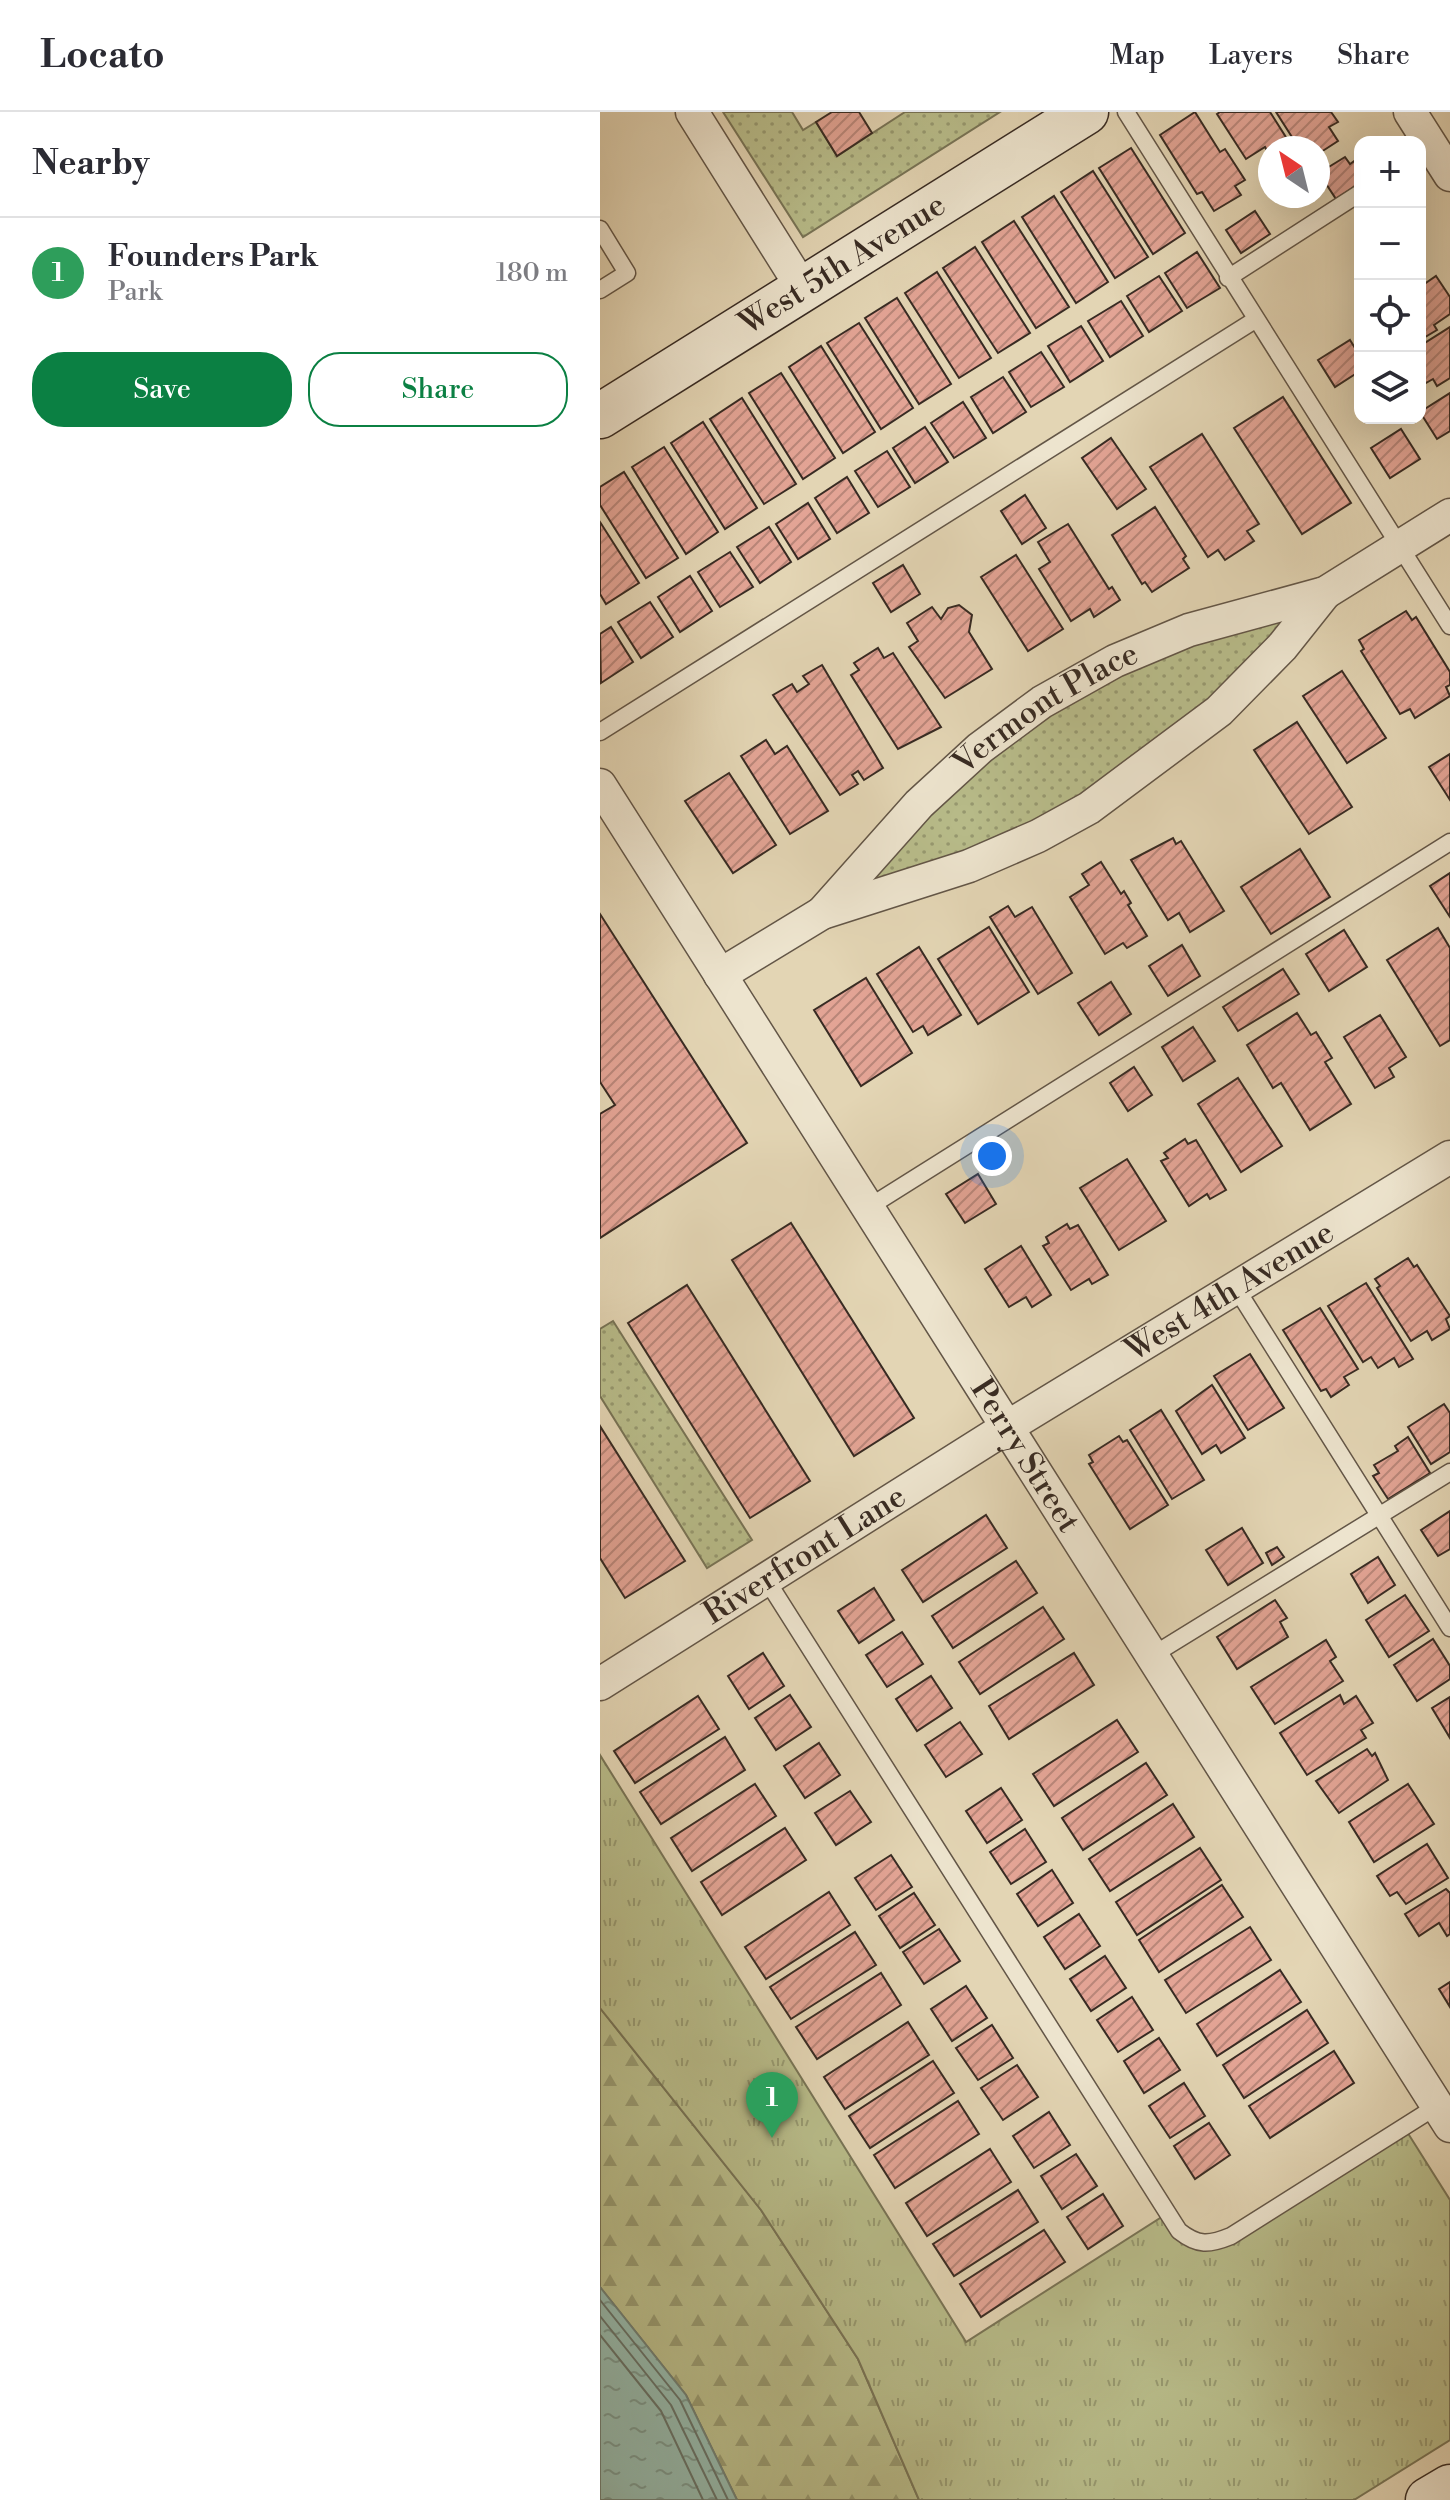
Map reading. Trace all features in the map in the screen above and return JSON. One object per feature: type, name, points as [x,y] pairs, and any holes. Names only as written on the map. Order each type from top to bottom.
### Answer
[{"type":"main road","name":"West 5th Avenue","points":[[600,416],[1086,112]]},
{"type":"main road","points":[[1428,2500],[1450,2487]]},
{"type":"street","points":[[692,112],[803,289]]},
{"type":"street","points":[[1410,112],[1438,157]]},
{"type":"street","name":"Vermont Place","points":[[822,913],[919,804],[980,748],[1042,702],[1115,661],[1189,630],[1325,593],[1450,515]]},
{"type":"street","name":"Vermont Place","points":[[720,975],[822,913],[969,866],[1038,836],[1089,808],[1219,711],[1282,647],[1325,593]]},
{"type":"street","name":"Perry Street","points":[[600,785],[1009,1426],[1443,2116]]},
{"type":"street","name":"West 4th Avenue","points":[[1009,1426],[1450,1157]]},
{"type":"street","name":"Riverfront Lane","points":[[600,1684],[1009,1426]]},
{"type":"lane","points":[[1126,112],[1450,626]]},
{"type":"lane","points":[[1228,278],[1354,197]]},
{"type":"lane","points":[[600,229],[627,273],[600,290]]},
{"type":"lane","points":[[600,732],[1255,320]]},
{"type":"lane","points":[[869,1207],[1450,842]]},
{"type":"lane","points":[[1236,1288],[1450,1628]]},
{"type":"lane","points":[[1153,1655],[1450,1472]]},
{"type":"lane","points":[[766,1579],[1179,2231],[1191,2241],[1208,2245],[1231,2236],[1443,2116]]},
{"type":"green space","points":[[723,112],[792,112],[803,130],[816,122],[837,156],[905,112],[1000,112],[803,237]]},
{"type":"green space","points":[[1325,593],[1089,808],[822,913],[1042,702]]},
{"type":"green space","points":[[613,1321],[752,1540],[707,1568],[600,1396],[600,1329]]},
{"type":"green space","points":[[600,1755],[966,2342],[1168,2213],[1209,2245],[1404,2127],[1450,2200],[1450,2440],[1354,2500],[919,2500],[858,2359],[761,2210],[600,2008]]},
{"type":"green space","points":[[600,2008],[761,2210],[858,2359],[919,2500],[737,2500],[686,2395],[600,2287]]},
{"type":"water","points":[[600,2287],[686,2395],[737,2500],[600,2500]]},
{"type":"building","points":[[832,112],[859,112],[872,133],[837,156],[816,122]]},
{"type":"building","points":[[1195,112],[1220,152],[1225,149],[1245,180],[1235,186],[1241,195],[1214,211],[1202,192],[1197,194],[1160,135]]},
{"type":"building","points":[[1270,112],[1285,136],[1258,136],[1258,151],[1246,159],[1217,114]]},
{"type":"building","points":[[1276,112],[1331,112],[1338,122],[1329,127],[1338,141],[1330,146],[1330,136],[1291,136]]},
{"type":"building","points":[[1131,148],[1185,233],[1153,254],[1099,168]]},
{"type":"building","points":[[1345,157],[1350,164],[1354,161],[1354,187],[1336,199],[1330,190],[1330,166]]},
{"type":"building","points":[[1093,171],[1148,257],[1115,278],[1061,192]]},
{"type":"building","points":[[1054,196],[1108,282],[1076,303],[1022,217]]},
{"type":"building","points":[[1255,211],[1270,234],[1241,253],[1226,230]]},
{"type":"building","points":[[1014,221],[1069,307],[1036,328],[982,242]]},
{"type":"building","points":[[975,247],[1030,333],[998,353],[943,268]]},
{"type":"building","points":[[1197,252],[1220,288],[1187,308],[1165,273]]},
{"type":"building","points":[[937,272],[991,358],[959,378],[905,293]]},
{"type":"building","points":[[1159,276],[1182,311],[1149,332],[1127,296]]},
{"type":"building","points":[[1436,276],[1450,297],[1450,314],[1434,325],[1437,330],[1426,336],[1426,283]]},
{"type":"building","points":[[897,298],[951,384],[919,404],[865,318]]},
{"type":"building","points":[[1121,301],[1143,336],[1110,357],[1088,321]]},
{"type":"building","points":[[859,323],[913,408],[881,429],[827,343]]},
{"type":"building","points":[[1081,326],[1103,361],[1070,382],[1048,346]]},
{"type":"building","points":[[1450,327],[1450,378],[1437,386],[1433,379],[1426,383],[1426,342]]},
{"type":"building","points":[[1350,340],[1354,346],[1354,375],[1335,387],[1318,360]]},
{"type":"building","points":[[821,346],[875,432],[843,453],[789,367]]},
{"type":"building","points":[[1041,352],[1064,387],[1031,407],[1009,372]]},
{"type":"building","points":[[781,373],[835,458],[803,479],[749,393]]},
{"type":"building","points":[[1003,377],[1026,412],[993,433],[971,397]]},
{"type":"building","points":[[1450,393],[1450,431],[1437,439],[1426,422],[1426,408]]},
{"type":"building","points":[[1283,397],[1351,503],[1302,534],[1234,428]]},
{"type":"building","points":[[742,398],[796,484],[764,504],[710,419]]},
{"type":"building","points":[[963,402],[986,438],[954,458],[931,423]]},
{"type":"building","points":[[703,422],[757,508],[725,529],[671,443]]},
{"type":"building","points":[[925,427],[948,462],[915,483],[893,448]]},
{"type":"building","points":[[1401,429],[1420,459],[1390,478],[1371,448]]},
{"type":"building","points":[[1202,434],[1259,524],[1247,531],[1254,541],[1225,560],[1218,550],[1208,557],[1150,467]]},
{"type":"building","points":[[1111,438],[1146,489],[1117,509],[1082,458]]},
{"type":"building","points":[[664,447],[718,532],[686,554],[632,467]]},
{"type":"building","points":[[887,451],[910,487],[878,507],[855,471]]},
{"type":"building","points":[[624,472],[678,558],[646,578],[600,505],[600,487]]},
{"type":"building","points":[[847,477],[869,513],[837,533],[815,498]]},
{"type":"building","points":[[1025,495],[1046,528],[1022,544],[1001,511]]},
{"type":"building","points":[[808,503],[830,539],[798,559],[776,524]]},
{"type":"building","points":[[1155,507],[1186,556],[1183,559],[1189,568],[1152,592],[1145,582],[1142,584],[1112,535]]},
{"type":"building","points":[[600,522],[639,583],[606,604],[600,594]]},
{"type":"building","points":[[1068,524],[1109,589],[1112,587],[1120,600],[1094,617],[1090,609],[1071,621],[1039,569],[1050,562],[1038,542]]},
{"type":"building","points":[[769,527],[791,562],[760,583],[737,547]]},
{"type":"building","points":[[730,552],[753,587],[720,607],[698,572]]},
{"type":"building","points":[[1016,555],[1063,629],[1028,651],[981,577]]},
{"type":"building","points":[[903,565],[920,594],[891,612],[873,583]]},
{"type":"building","points":[[690,576],[712,611],[680,632],[658,597]]},
{"type":"building","points":[[650,602],[673,637],[641,658],[618,622]]},
{"type":"building","points":[[959,605],[972,615],[969,632],[992,669],[945,698],[909,647],[918,641],[907,623],[932,607],[941,619],[948,608]]},
{"type":"building","points":[[1406,611],[1412,620],[1416,617],[1450,672],[1450,685],[1446,687],[1450,696],[1415,718],[1410,709],[1400,714],[1361,651],[1364,649],[1359,640]]},
{"type":"building","points":[[611,627],[633,662],[601,683],[600,634]]},
{"type":"building","points":[[878,648],[884,658],[893,653],[941,727],[898,749],[851,675],[859,670],[854,663]]},
{"type":"building","points":[[822,665],[883,768],[864,780],[858,771],[852,775],[858,784],[840,795],[773,695],[792,684],[797,692],[809,684],[803,676]]},
{"type":"building","points":[[1342,671],[1386,738],[1347,763],[1303,696]]},
{"type":"building","points":[[1297,722],[1352,807],[1309,834],[1254,750]]},
{"type":"building","points":[[766,740],[775,754],[787,746],[828,811],[790,834],[741,756]]},
{"type":"building","points":[[1450,754],[1450,800],[1429,767]]},
{"type":"building","points":[[729,773],[776,845],[733,873],[685,801]]},
{"type":"building","points":[[1173,838],[1176,844],[1181,841],[1224,911],[1190,932],[1179,913],[1168,920],[1131,860]]},
{"type":"building","points":[[1300,849],[1330,897],[1271,934],[1241,887]]},
{"type":"building","points":[[1101,862],[1121,894],[1124,891],[1131,903],[1128,905],[1147,936],[1127,948],[1123,943],[1105,954],[1070,897],[1089,885],[1082,874]]},
{"type":"building","points":[[1450,873],[1450,917],[1430,886]]},
{"type":"building","points":[[1008,906],[1015,917],[1032,907],[1072,973],[1038,994],[990,917]]},
{"type":"building","points":[[600,914],[747,1143],[600,1238],[600,1114],[615,1105],[600,1082]]},
{"type":"building","points":[[989,927],[1029,992],[978,1024],[938,959]]},
{"type":"building","points":[[1438,928],[1450,948],[1450,1040],[1440,1046],[1387,960]]},
{"type":"building","points":[[1344,930],[1367,967],[1329,991],[1306,954]]},
{"type":"building","points":[[1182,945],[1200,976],[1168,996],[1149,966]]},
{"type":"building","points":[[919,947],[961,1015],[928,1035],[923,1026],[913,1032],[877,974]]},
{"type":"building","points":[[1283,969],[1299,994],[1238,1031],[1223,1007]]},
{"type":"building","points":[[866,978],[912,1053],[861,1086],[814,1010]]},
{"type":"building","points":[[1111,982],[1131,1014],[1099,1035],[1078,1003]]},
{"type":"building","points":[[1297,1013],[1311,1035],[1316,1032],[1332,1058],[1325,1062],[1351,1104],[1310,1130],[1281,1083],[1273,1088],[1247,1045]]},
{"type":"building","points":[[1380,1015],[1406,1057],[1389,1068],[1394,1077],[1375,1088],[1344,1037]]},
{"type":"building","points":[[1193,1027],[1215,1061],[1183,1081],[1162,1047]]},
{"type":"building","points":[[1134,1067],[1152,1095],[1128,1111],[1110,1083]]},
{"type":"building","points":[[1238,1078],[1282,1146],[1241,1172],[1198,1104]]},
{"type":"building","points":[[1185,1139],[1188,1144],[1196,1140],[1226,1190],[1210,1199],[1207,1194],[1189,1206],[1161,1161],[1168,1158],[1164,1153]]},
{"type":"building","points":[[1127,1159],[1166,1221],[1119,1250],[1080,1188]]},
{"type":"building","points":[[978,1174],[996,1204],[965,1223],[946,1194]]},
{"type":"building","points":[[791,1223],[914,1418],[854,1456],[732,1260]]},
{"type":"building","points":[[1067,1224],[1070,1229],[1078,1225],[1108,1275],[1092,1284],[1089,1279],[1071,1290],[1043,1246],[1049,1243],[1046,1237]]},
{"type":"building","points":[[1021,1246],[1051,1295],[1032,1307],[1026,1297],[1009,1307],[985,1269]]},
{"type":"building","points":[[1408,1258],[1414,1267],[1417,1265],[1450,1316],[1446,1319],[1450,1329],[1432,1340],[1427,1331],[1411,1341],[1377,1288],[1380,1286],[1375,1279]]},
{"type":"building","points":[[1366,1283],[1413,1359],[1399,1367],[1394,1358],[1378,1368],[1371,1357],[1363,1362],[1328,1306]]},
{"type":"building","points":[[687,1285],[810,1481],[750,1518],[628,1323]]},
{"type":"building","points":[[1320,1308],[1358,1369],[1344,1377],[1349,1385],[1331,1397],[1326,1389],[1321,1391],[1283,1330]]},
{"type":"building","points":[[1250,1354],[1284,1408],[1248,1430],[1214,1376]]},
{"type":"building","points":[[1212,1385],[1245,1438],[1221,1453],[1216,1445],[1202,1454],[1176,1411]]},
{"type":"building","points":[[1444,1404],[1450,1413],[1450,1452],[1431,1464],[1408,1427]]},
{"type":"building","points":[[1161,1410],[1204,1480],[1172,1499],[1130,1430]]},
{"type":"building","points":[[600,1426],[685,1561],[625,1598],[600,1558]]},
{"type":"building","points":[[1119,1436],[1123,1442],[1127,1440],[1168,1505],[1130,1529],[1089,1464],[1093,1462],[1089,1455]]},
{"type":"building","points":[[1408,1437],[1430,1473],[1388,1499],[1373,1476],[1379,1473],[1374,1465],[1398,1451],[1395,1446]]},
{"type":"building","points":[[1450,1511],[1450,1549],[1438,1556],[1421,1530]]},
{"type":"building","points":[[986,1515],[1007,1548],[923,1602],[902,1570]]},
{"type":"building","points":[[1242,1528],[1263,1563],[1228,1585],[1206,1550]]},
{"type":"building","points":[[1277,1547],[1284,1557],[1272,1565],[1266,1553]]},
{"type":"building","points":[[1378,1557],[1395,1585],[1368,1603],[1351,1574]]},
{"type":"building","points":[[1016,1561],[1037,1593],[953,1648],[932,1616]]},
{"type":"building","points":[[874,1588],[894,1620],[859,1643],[838,1611]]},
{"type":"building","points":[[1405,1595],[1429,1631],[1389,1657],[1366,1620]]},
{"type":"building","points":[[1275,1600],[1287,1618],[1280,1622],[1288,1637],[1237,1669],[1217,1637]]},
{"type":"building","points":[[1043,1607],[1064,1639],[980,1694],[959,1662]]},
{"type":"building","points":[[902,1632],[923,1664],[887,1687],[866,1655]]},
{"type":"building","points":[[1433,1639],[1450,1666],[1450,1679],[1417,1701],[1394,1665]]},
{"type":"building","points":[[1326,1640],[1336,1657],[1330,1661],[1343,1681],[1275,1724],[1251,1687]]},
{"type":"building","points":[[763,1653],[784,1686],[749,1709],[728,1676]]},
{"type":"building","points":[[1074,1653],[1094,1685],[1009,1739],[989,1706]]},
{"type":"building","points":[[931,1676],[952,1708],[917,1731],[896,1699]]},
{"type":"building","points":[[790,1695],[811,1727],[776,1750],[755,1718]]},
{"type":"building","points":[[1340,1695],[1344,1704],[1356,1696],[1373,1723],[1361,1730],[1366,1738],[1307,1775],[1280,1733]]},
{"type":"building","points":[[698,1696],[719,1729],[635,1783],[614,1751]]},
{"type":"building","points":[[1450,1697],[1450,1738],[1432,1708]]},
{"type":"building","points":[[1117,1720],[1138,1752],[1054,1806],[1033,1774]]},
{"type":"building","points":[[960,1722],[982,1754],[946,1777],[925,1745]]},
{"type":"building","points":[[725,1737],[745,1770],[661,1824],[640,1792]]},
{"type":"building","points":[[819,1743],[840,1775],[805,1798],[784,1766]]},
{"type":"building","points":[[1367,1749],[1372,1756],[1375,1753],[1388,1780],[1339,1813],[1316,1781]]},
{"type":"building","points":[[1146,1763],[1167,1795],[1083,1850],[1062,1818]]},
{"type":"building","points":[[755,1784],[776,1816],[692,1871],[671,1838]]},
{"type":"building","points":[[1408,1784],[1434,1824],[1374,1862],[1349,1822]]},
{"type":"building","points":[[1001,1788],[1022,1820],[987,1843],[966,1811]]},
{"type":"building","points":[[850,1791],[871,1822],[836,1845],[815,1813]]},
{"type":"building","points":[[1173,1804],[1194,1837],[1110,1891],[1089,1859]]},
{"type":"building","points":[[785,1828],[806,1860],[722,1915],[701,1882]]},
{"type":"building","points":[[1025,1829],[1046,1862],[1011,1884],[990,1852]]},
{"type":"building","points":[[1427,1844],[1448,1878],[1406,1904],[1397,1892],[1390,1896],[1377,1876]]},
{"type":"building","points":[[1200,1848],[1221,1880],[1137,1935],[1116,1902]]},
{"type":"building","points":[[891,1855],[912,1887],[876,1910],[855,1878]]},
{"type":"building","points":[[1052,1870],[1073,1903],[1038,1926],[1017,1894]]},
{"type":"building","points":[[1222,1885],[1243,1917],[1159,1972],[1139,1940]]},
{"type":"building","points":[[1446,1889],[1450,1893],[1450,1934],[1447,1936],[1439,1923],[1419,1936],[1405,1914]]},
{"type":"building","points":[[829,1892],[850,1925],[766,1979],[745,1947]]},
{"type":"building","points":[[914,1893],[935,1925],[900,1948],[879,1916]]},
{"type":"building","points":[[1079,1914],[1100,1946],[1065,1969],[1044,1937]]},
{"type":"building","points":[[1250,1927],[1271,1960],[1186,2013],[1165,1980]]},
{"type":"building","points":[[939,1929],[960,1961],[924,1984],[903,1952]]},
{"type":"building","points":[[855,1932],[876,1965],[791,2019],[770,1987]]},
{"type":"building","points":[[1105,1956],[1126,1988],[1091,2011],[1070,1979]]},
{"type":"building","points":[[1280,1970],[1301,2002],[1217,2056],[1197,2024]]},
{"type":"building","points":[[881,1973],[901,2005],[817,2059],[796,2027]]},
{"type":"building","points":[[1450,1982],[1450,2007],[1439,1989]]},
{"type":"building","points":[[966,1986],[987,2018],[952,2041],[931,2009]]},
{"type":"building","points":[[1132,1997],[1153,2030],[1118,2052],[1097,2020]]},
{"type":"building","points":[[1307,2010],[1328,2043],[1244,2098],[1223,2065]]},
{"type":"building","points":[[908,2022],[929,2055],[845,2109],[824,2077]]},
{"type":"building","points":[[992,2025],[1013,2058],[978,2080],[956,2048]]},
{"type":"building","points":[[1159,2038],[1180,2070],[1144,2093],[1124,2061]]},
{"type":"building","points":[[1334,2051],[1354,2083],[1270,2138],[1249,2106]]},
{"type":"building","points":[[933,2061],[954,2093],[870,2148],[849,2116]]},
{"type":"building","points":[[1017,2065],[1038,2097],[1003,2120],[981,2088]]},
{"type":"building","points":[[1184,2083],[1205,2116],[1170,2138],[1149,2106]]},
{"type":"building","points":[[958,2101],[979,2134],[895,2188],[874,2155]]},
{"type":"building","points":[[1049,2112],[1070,2145],[1034,2168],[1013,2136]]},
{"type":"building","points":[[1209,2123],[1230,2155],[1195,2179],[1174,2146]]},
{"type":"building","points":[[990,2149],[1011,2182],[927,2236],[906,2203]]},
{"type":"building","points":[[1076,2154],[1097,2186],[1062,2209],[1041,2176]]},
{"type":"building","points":[[1018,2190],[1038,2222],[954,2276],[933,2244]]},
{"type":"building","points":[[1103,2194],[1123,2226],[1088,2249],[1067,2217]]},
{"type":"building","points":[[1044,2230],[1065,2262],[981,2317],[960,2284]]},
{"type":"place","name":"Founders Park","points":[[772,2138]]}]
